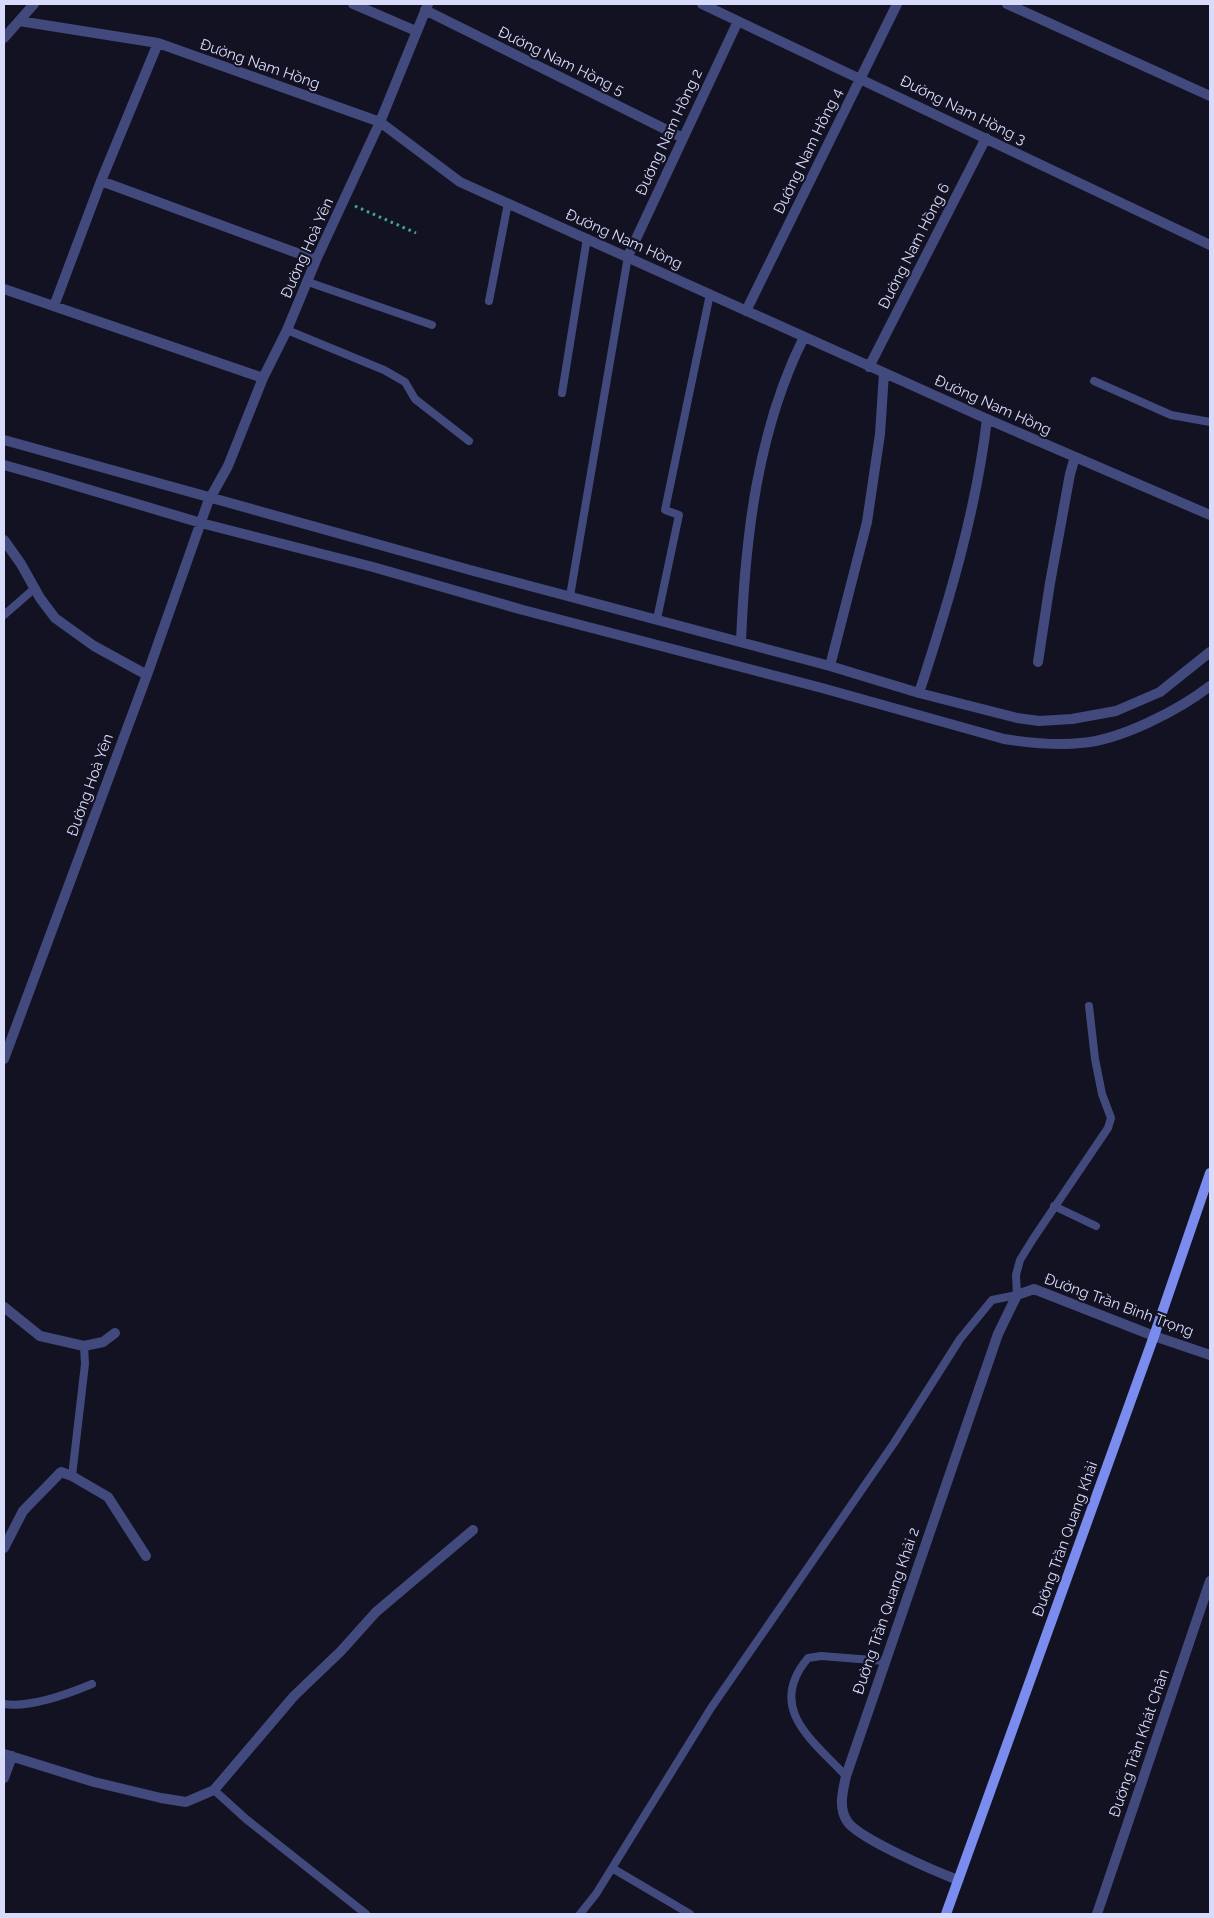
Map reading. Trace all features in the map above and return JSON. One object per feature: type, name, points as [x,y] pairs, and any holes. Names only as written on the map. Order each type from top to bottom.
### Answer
[{"type":"main road","name":"Đường Trần Quang Khải","points":[[946,1914],[1154,1336],[1210,1173]]},
{"type":"street","points":[[4,38],[34,4]]},
{"type":"street","points":[[352,4],[416,32]]},
{"type":"street","name":"Đường Nam Hồng 3","points":[[702,4],[1210,245]]},
{"type":"street","name":"Đường Nam Hồng 4","points":[[746,311],[896,4]]},
{"type":"street","points":[[1008,4],[1210,96]]},
{"type":"street","name":"Đường Hoà Yên","points":[[4,1059],[147,675],[209,500],[228,466],[263,378],[287,330],[316,260],[380,122],[426,7]]},
{"type":"street","name":"Đường Nam Hồng 5","points":[[426,7],[683,138]]},
{"type":"street","name":"Đường Nam Hồng","points":[[20,21],[158,43],[380,122],[460,182],[628,256],[870,367],[1210,515]]},
{"type":"street","name":"Đường Nam Hồng 2","points":[[628,256],[738,21]]},
{"type":"street","points":[[54,306],[101,181],[158,43]]},
{"type":"street","name":"Đường Nam Hồng 6","points":[[870,367],[986,138]]},
{"type":"street","points":[[101,181],[316,260]]},
{"type":"street","points":[[4,289],[263,378]]},
{"type":"street","points":[[741,642],[743,584],[760,466],[772,419],[795,355],[804,337]]},
{"type":"street","points":[[830,666],[867,522],[880,434],[884,373]]},
{"type":"street","points":[[919,693],[950,597],[984,449],[988,419]]},
{"type":"street","points":[[4,440],[209,500],[657,619],[830,666],[919,693],[1017,718],[1039,721],[1072,719],[1116,711],[1160,692],[1210,652]]},
{"type":"street","points":[[1038,662],[1050,583],[1070,474],[1075,457]]},
{"type":"street","points":[[4,465],[202,522],[373,567],[523,610],[822,688],[1004,739],[1035,744],[1082,743],[1114,736],[1154,720],[1197,696],[1210,686]]},
{"type":"street","points":[[4,540],[55,618],[74,633],[147,675]]},
{"type":"street","name":"Đường Trần Bình Trọng","points":[[1018,1295],[1034,1289],[1154,1336],[1210,1354]]},
{"type":"street","name":"Đường Trần Quang Khải 2","points":[[958,1880],[936,1872],[868,1838],[847,1822],[841,1806],[846,1776],[998,1334],[1018,1295]]},
{"type":"street","points":[[4,1307],[40,1336],[84,1346],[103,1342],[115,1333]]},
{"type":"street","points":[[4,1548],[23,1511],[61,1472],[108,1496],[146,1556]]},
{"type":"street","points":[[4,1778],[8,1755],[94,1782],[161,1798],[186,1802],[214,1790],[294,1696],[376,1612],[473,1530]]},
{"type":"street","name":"Đường Trần Khát Chân","points":[[1097,1914],[1210,1581]]},
{"type":"lane","points":[[488,301],[508,203]]},
{"type":"lane","points":[[562,393],[587,238]]},
{"type":"lane","points":[[570,596],[628,256]]},
{"type":"lane","points":[[308,282],[432,325]]},
{"type":"lane","points":[[657,619],[679,515],[665,510],[710,294]]},
{"type":"lane","points":[[287,330],[384,370],[405,382],[415,399],[469,441]]},
{"type":"lane","points":[[1094,381],[1171,415],[1210,422]]},
{"type":"lane","points":[[4,615],[35,588]]},
{"type":"lane","points":[[580,1914],[612,1868],[711,1708],[894,1444],[960,1339],[992,1300],[1018,1295],[1016,1275],[1020,1260],[1054,1206],[1099,1144],[1111,1118],[1102,1094],[1095,1058],[1089,1006]]},
{"type":"lane","points":[[1054,1206],[1096,1226]]},
{"type":"lane","points":[[72,1476],[85,1364],[84,1346]]},
{"type":"lane","points":[[846,1776],[795,1718],[790,1704],[791,1689],[798,1671],[808,1658],[821,1656],[885,1661]]},
{"type":"lane","points":[[4,1704],[18,1706],[78,1690],[92,1684]]},
{"type":"lane","points":[[214,1790],[246,1819],[366,1914]]},
{"type":"lane","points":[[612,1868],[690,1914]]},
{"type":"path","points":[[343,201],[416,233]]}]
